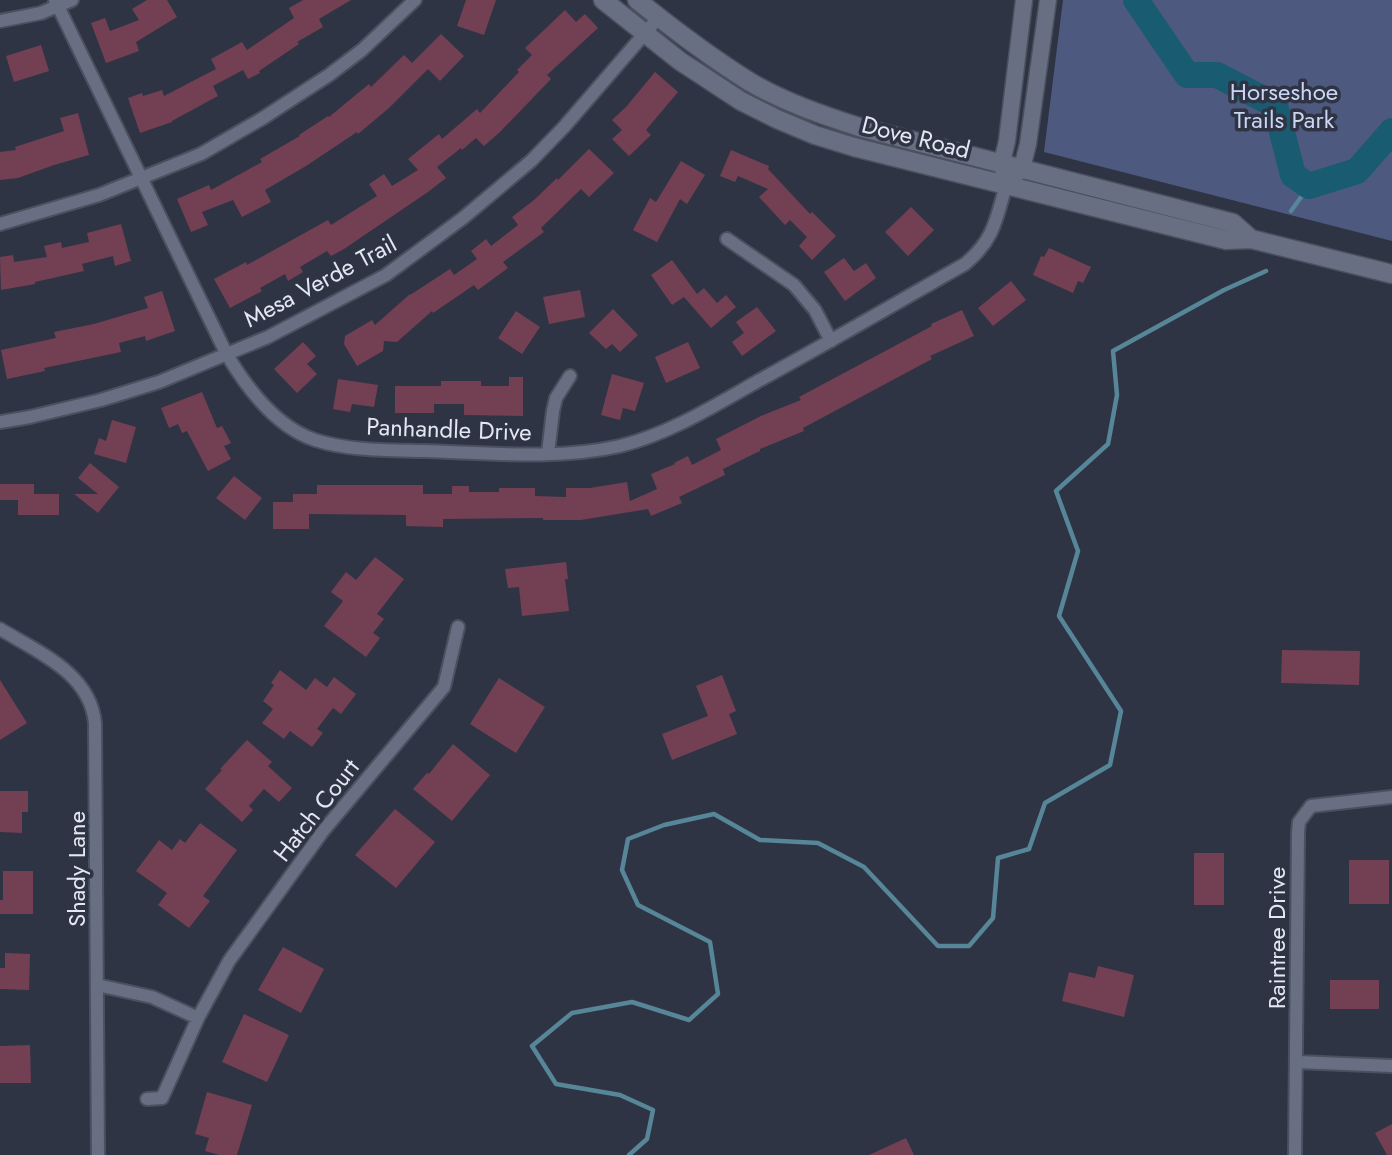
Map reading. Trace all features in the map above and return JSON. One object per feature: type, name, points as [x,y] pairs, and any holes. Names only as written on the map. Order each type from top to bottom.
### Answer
[{"type":"main road","name":"Dove Road","points":[[603,0],[680,61],[741,101],[815,135],[853,147],[1226,240],[1251,239],[1392,274]]},
{"type":"main road","name":"Dove Road","points":[[637,0],[693,44],[751,82],[822,115],[859,127],[1233,223],[1251,239]]},
{"type":"street","points":[[0,21],[41,13],[57,3],[72,0]]},
{"type":"street","points":[[0,224],[99,195],[201,154],[329,75],[362,50],[415,0]]},
{"type":"street","points":[[1006,185],[1002,163],[1024,0]]},
{"type":"street","points":[[1006,185],[1022,168],[1028,144],[1048,0]]},
{"type":"street","name":"Panhandle Drive","points":[[57,3],[226,353],[239,374],[256,397],[295,431],[314,440],[337,445],[373,449],[523,454],[598,449],[648,438],[693,417],[965,264],[987,242],[996,223],[1006,185]]},
{"type":"street","name":"Mesa Verde Trail","points":[[0,422],[101,400],[159,382],[268,337],[386,275],[463,218],[531,161],[565,127],[659,17]]},
{"type":"street","points":[[727,239],[794,285],[815,310],[831,341]]},
{"type":"street","points":[[548,453],[556,398],[570,376]]},
{"type":"street","name":"Hatch Court","points":[[147,1099],[162,1098],[198,1018],[229,961],[323,831],[444,687],[458,628]]},
{"type":"street","name":"Shady Lane","points":[[0,629],[57,663],[80,685],[94,710],[99,1155]]},
{"type":"street","name":"Raintree Drive","points":[[1295,1155],[1299,822],[1311,806],[1392,797]]},
{"type":"street","points":[[97,985],[152,997],[198,1018]]},
{"type":"street","points":[[1297,1062],[1392,1066]]},
{"type":"green space","name":"Horseshoe Trails Park","points":[[1063,0],[1392,0],[1392,241],[1044,152]]},
{"type":"building","points":[[147,0],[167,0],[177,17],[136,42],[139,51],[106,63],[91,23],[105,18],[110,31],[139,20],[132,9]]},
{"type":"building","points":[[303,0],[351,0],[319,19],[323,27],[297,42],[299,44],[259,71],[260,73],[248,79],[243,70],[213,86],[218,96],[172,122],[140,133],[128,98],[162,90],[164,96],[216,69],[211,59],[242,42],[247,50],[294,18],[289,8]]},
{"type":"building","points":[[466,0],[496,0],[484,35],[457,26]]},
{"type":"building","points":[[565,10],[576,22],[585,14],[598,28],[547,75],[551,79],[500,132],[484,146],[476,138],[462,150],[461,148],[437,167],[446,178],[344,249],[331,256],[327,251],[300,267],[303,272],[288,281],[285,274],[260,288],[262,291],[230,308],[214,279],[246,262],[247,265],[328,220],[331,225],[377,196],[369,184],[384,174],[392,186],[418,170],[408,159],[439,134],[442,139],[477,109],[480,113],[532,55],[525,48]]},
{"type":"building","points":[[441,34],[464,56],[440,81],[428,69],[358,134],[357,132],[265,190],[271,202],[242,217],[233,200],[202,212],[208,225],[191,232],[177,199],[209,185],[211,190],[262,162],[260,159],[329,117],[369,84],[371,87],[404,55],[412,63]]},
{"type":"building","points":[[41,45],[49,71],[14,82],[6,56]]},
{"type":"building","points":[[655,72],[678,92],[646,130],[651,135],[629,156],[612,139],[622,130],[612,120]]},
{"type":"building","points":[[78,113],[89,155],[18,178],[0,180],[0,152],[16,150],[15,147],[64,131],[60,118]]},
{"type":"building","points":[[589,149],[614,173],[589,197],[581,189],[541,228],[544,232],[503,262],[508,268],[478,290],[474,285],[433,313],[432,311],[397,342],[384,341],[383,351],[357,366],[344,344],[345,336],[372,320],[375,325],[410,294],[450,269],[454,275],[477,259],[471,251],[486,239],[491,246],[518,225],[512,217],[557,178],[558,180]]},
{"type":"building","points":[[731,150],[769,166],[768,169],[810,214],[812,212],[836,236],[812,260],[799,246],[807,237],[790,220],[785,225],[759,197],[768,189],[738,176],[735,182],[720,176]]},
{"type":"building","points":[[681,161],[705,175],[687,204],[680,199],[657,242],[633,230],[650,198],[656,202]]},
{"type":"building","points":[[911,207],[934,230],[908,256],[885,232]]},
{"type":"building","points":[[121,224],[131,261],[115,266],[113,256],[82,264],[84,271],[1,290],[0,257],[13,255],[14,262],[47,257],[44,246],[61,242],[62,248],[89,242],[87,233]]},
{"type":"building","points":[[1049,248],[1091,267],[1083,283],[1078,281],[1073,293],[1033,275],[1041,256],[1044,257]]},
{"type":"building","points":[[844,258],[854,271],[866,263],[876,278],[845,301],[824,272]]},
{"type":"building","points":[[672,260],[697,294],[704,288],[717,303],[726,295],[736,307],[711,328],[684,297],[672,305],[651,275]]},
{"type":"building","points":[[1011,281],[1026,300],[993,326],[978,308]]},
{"type":"building","points":[[580,290],[585,317],[549,324],[543,297]]},
{"type":"building","points":[[162,291],[175,331],[146,341],[145,336],[119,343],[121,352],[44,368],[45,371],[7,379],[1,350],[56,338],[54,332],[94,324],[148,308],[144,297]]},
{"type":"building","points":[[757,307],[776,331],[742,356],[732,342],[744,333],[736,322]]},
{"type":"building","points":[[613,309],[638,335],[620,352],[612,344],[606,349],[589,333]]},
{"type":"building","points":[[962,310],[974,336],[930,356],[932,359],[803,428],[804,431],[760,449],[723,469],[725,475],[679,497],[682,503],[651,516],[648,509],[581,520],[443,519],[443,527],[406,526],[406,515],[309,514],[309,529],[273,529],[273,502],[293,502],[293,494],[317,494],[317,485],[423,485],[423,494],[452,494],[452,486],[469,486],[469,492],[499,492],[499,488],[535,488],[535,496],[566,497],[566,488],[590,488],[627,482],[630,501],[657,489],[651,474],[688,456],[692,465],[721,450],[716,439],[761,416],[801,400],[799,397],[932,326],[931,324]]},
{"type":"building","points":[[516,311],[540,327],[522,354],[498,338]]},
{"type":"building","points":[[303,342],[316,356],[307,364],[317,374],[297,393],[274,369]]},
{"type":"building","points":[[688,342],[700,368],[666,383],[655,357]]},
{"type":"building","points":[[612,374],[644,383],[635,411],[623,408],[620,420],[601,415]]},
{"type":"building","points":[[509,377],[523,377],[523,416],[464,415],[464,404],[434,404],[434,413],[395,413],[395,386],[441,386],[441,381],[481,381],[481,386],[509,386]]},
{"type":"building","points":[[338,379],[378,385],[374,407],[352,404],[350,412],[333,409]]},
{"type":"building","points":[[202,392],[217,428],[222,426],[231,443],[224,446],[231,459],[208,471],[187,431],[182,433],[178,424],[169,428],[161,408]]},
{"type":"building","points":[[112,420],[136,427],[126,463],[94,454],[99,438],[106,441]]},
{"type":"building","points":[[90,463],[119,487],[98,513],[74,494],[98,494],[78,478]]},
{"type":"building","points":[[234,476],[262,498],[245,520],[216,498]]},
{"type":"building","points":[[0,484],[34,484],[34,494],[59,494],[59,515],[18,515],[18,500],[0,500]]},
{"type":"building","points":[[375,557],[404,579],[377,614],[384,619],[373,633],[380,638],[366,657],[324,626],[343,601],[331,592],[346,572],[356,580]]},
{"type":"building","points":[[566,562],[569,611],[522,616],[519,587],[508,588],[505,569]]},
{"type":"building","points":[[1282,650],[1360,651],[1359,685],[1281,683]]},
{"type":"building","points":[[280,670],[306,690],[315,678],[327,687],[334,677],[356,694],[341,714],[333,708],[317,729],[323,733],[312,747],[290,731],[284,739],[262,723],[273,709],[263,701]]},
{"type":"building","points":[[722,675],[736,711],[729,714],[737,734],[672,760],[662,734],[708,716],[696,686]]},
{"type":"building","points":[[499,678],[545,707],[516,753],[470,724]]},
{"type":"building","points":[[0,680],[27,723],[0,740]]},
{"type":"building","points":[[247,740],[272,762],[268,766],[292,788],[279,802],[264,789],[249,806],[253,810],[242,822],[205,789]]},
{"type":"building","points":[[453,744],[490,775],[452,821],[413,789]]},
{"type":"building","points":[[0,791],[28,791],[28,812],[22,812],[22,833],[0,832]]},
{"type":"building","points":[[395,809],[435,842],[396,888],[355,855]]},
{"type":"building","points":[[200,823],[237,850],[203,896],[210,901],[189,928],[158,905],[167,893],[136,871],[159,840],[172,850],[180,839],[185,843]]},
{"type":"building","points":[[1194,853],[1224,853],[1224,905],[1194,905]]},
{"type":"building","points":[[1349,860],[1389,860],[1389,904],[1349,904]]},
{"type":"building","points":[[3,871],[33,871],[33,914],[0,914]]},
{"type":"building","points":[[283,947],[324,969],[301,1013],[258,990]]},
{"type":"building","points":[[5,953],[30,954],[29,990],[0,989],[0,968],[5,968]]},
{"type":"building","points":[[1098,966],[1134,975],[1124,1017],[1062,1001],[1069,972],[1095,978]]},
{"type":"building","points":[[1330,980],[1379,980],[1379,1009],[1330,1009]]},
{"type":"building","points":[[244,1014],[289,1035],[267,1082],[222,1062]]},
{"type":"building","points":[[30,1045],[31,1083],[0,1083],[0,1046]]},
{"type":"building","points":[[207,1092],[252,1105],[237,1155],[219,1155],[205,1151],[209,1138],[195,1134]]},
{"type":"building","points":[[1392,1124],[1392,1155],[1387,1155],[1375,1133]]},
{"type":"building","points":[[906,1138],[914,1155],[869,1155]]},
{"type":"waterway","points":[[1136,0],[1187,75],[1217,75],[1275,105],[1293,175],[1309,186],[1357,171],[1392,131]]},
{"type":"waterway","points":[[1291,211],[1309,186]]},
{"type":"waterway","points":[[629,1155],[647,1139],[653,1110],[620,1095],[556,1084],[532,1046],[572,1013],[632,1002],[689,1020],[718,994],[710,942],[638,905],[622,870],[628,839],[664,825],[714,814],[760,840],[818,843],[864,867],[938,946],[969,946],[993,918],[998,858],[1029,849],[1045,803],[1110,765],[1121,711],[1059,616],[1078,551],[1056,491],[1108,444],[1117,395],[1113,351],[1224,290],[1266,271]]}]
